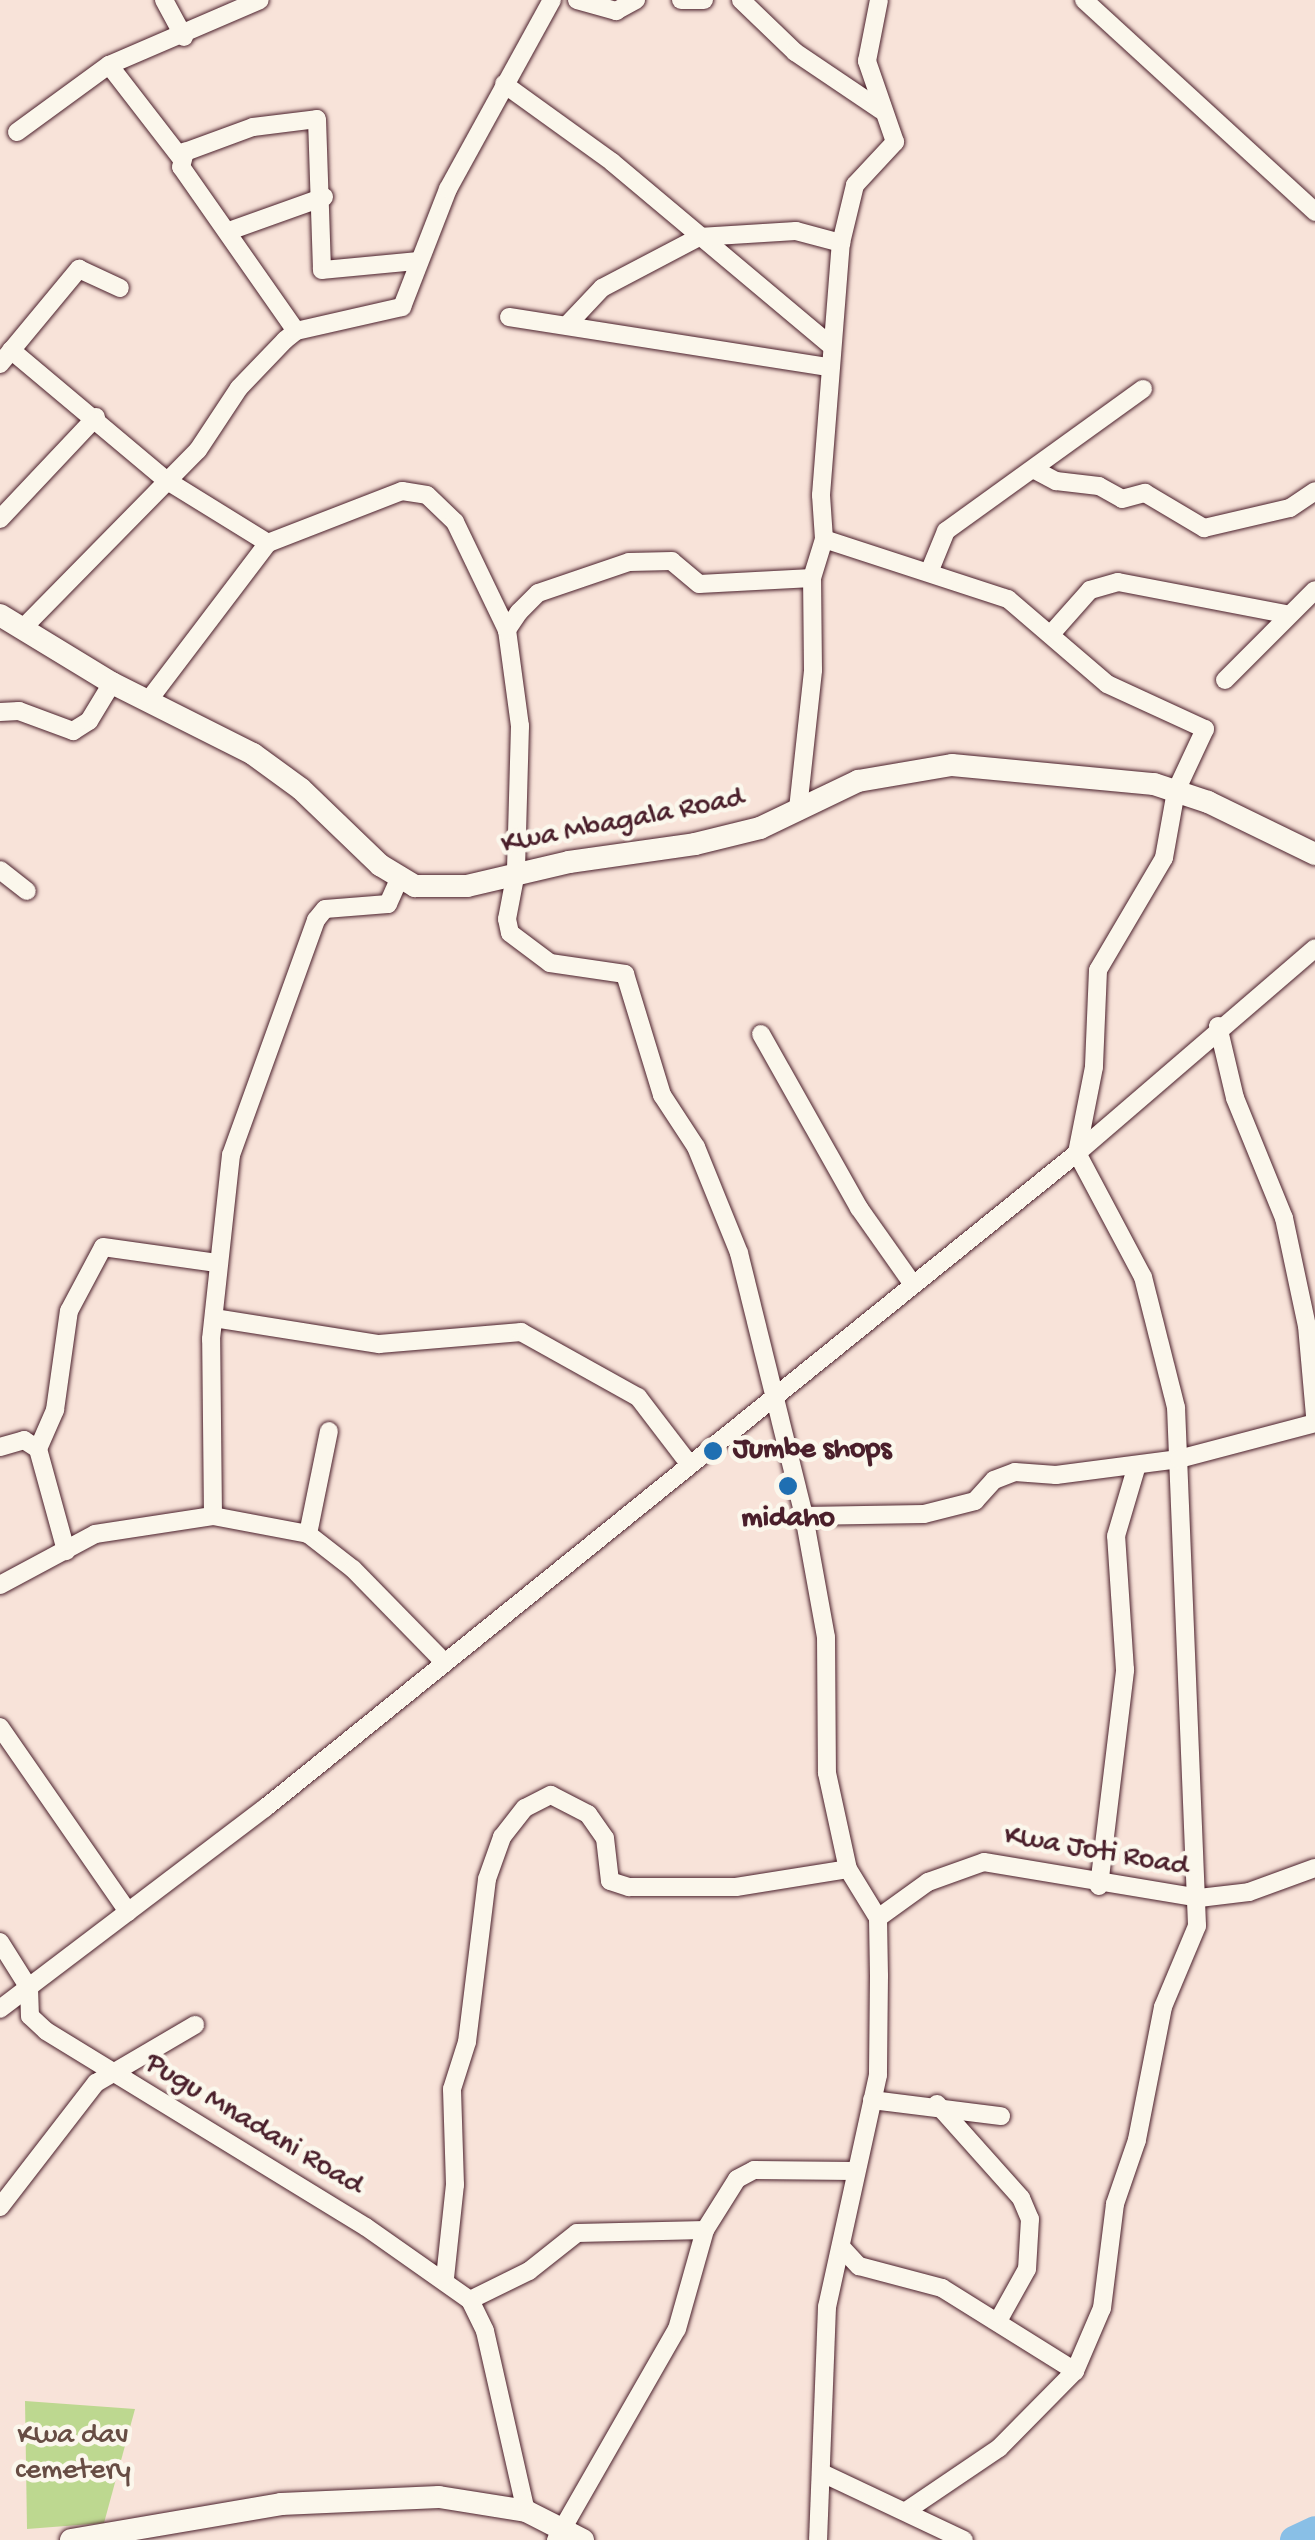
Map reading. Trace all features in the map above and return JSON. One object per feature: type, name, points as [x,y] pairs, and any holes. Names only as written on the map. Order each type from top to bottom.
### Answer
[{"type":"street","points":[[164,0],[184,37]]},
{"type":"street","points":[[16,132],[109,65],[184,37],[260,0]]},
{"type":"street","points":[[22,629],[198,450],[239,388],[296,331],[402,307],[418,261],[549,0]]},
{"type":"street","points":[[577,0],[608,11],[636,0]]},
{"type":"street","points":[[681,0],[704,0]]},
{"type":"street","points":[[741,0],[795,52],[881,110]]},
{"type":"street","points":[[798,808],[814,656],[812,578],[824,539],[821,495],[841,243],[855,185],[895,142],[867,60],[879,0]]},
{"type":"street","points":[[1084,0],[1315,212]]},
{"type":"street","points":[[109,65],[180,157],[181,168],[296,331]]},
{"type":"street","points":[[504,84],[612,162],[830,345]]},
{"type":"street","points":[[180,157],[254,127],[312,116],[319,122],[324,272],[418,261]]},
{"type":"street","points":[[229,232],[324,198]]},
{"type":"street","points":[[569,323],[602,288],[699,237],[796,232],[841,243]]},
{"type":"street","points":[[120,288],[79,268],[5,357],[96,417],[166,480],[268,543]]},
{"type":"street","points":[[510,317],[569,323],[713,353],[830,367]]},
{"type":"street","points":[[930,570],[946,530],[1035,470],[1143,388]]},
{"type":"street","points":[[0,520],[96,417]]},
{"type":"street","points":[[1035,470],[1056,481],[1098,486],[1122,499],[1144,493],[1204,528],[1290,508],[1315,491]]},
{"type":"street","points":[[148,701],[268,543],[402,491],[427,494],[469,544],[508,630],[520,726],[516,872],[506,920],[510,933],[550,962],[626,974],[662,1095],[696,1147],[738,1253],[747,1305],[776,1394],[804,1516],[826,1637],[827,1773],[848,1869],[878,1918],[880,2050],[828,2307],[818,2540]]},
{"type":"street","points":[[824,539],[930,570],[1008,599],[1120,692],[1205,729],[1176,791],[1164,858],[1106,950],[1094,985],[1094,1067],[1077,1153],[1152,1304],[1170,1371],[1178,1458],[1185,1747],[1199,1898],[1191,1945],[1163,2007],[1137,2140],[1116,2204],[1102,2308],[1075,2371],[998,2448],[906,2511]]},
{"type":"street","points":[[508,630],[538,594],[629,562],[672,561],[700,584],[812,578]]},
{"type":"street","points":[[1052,634],[1090,590],[1118,582],[1286,614]]},
{"type":"street","points":[[1225,680],[1286,614],[1315,590]]},
{"type":"street","points":[[0,614],[112,683],[275,769],[400,879],[388,904],[325,908],[316,920],[231,1154],[214,1318],[213,1516]]},
{"type":"street","points":[[0,712],[19,711],[74,731],[89,721],[112,683]]},
{"type":"street","name":"Kwa Mbagala Road","points":[[400,879],[441,889],[516,872],[711,840],[858,781],[952,765],[1176,791],[1315,854]]},
{"type":"street","points":[[0,870],[27,891]]},
{"type":"street","points":[[0,2009],[443,1662],[687,1461],[1077,1153],[1218,1026],[1315,950]]},
{"type":"street","points":[[804,1516],[901,1518],[962,1506],[1015,1472],[1137,1465],[1178,1458],[1315,1419],[1311,1327],[1284,1218],[1235,1098],[1218,1026]]},
{"type":"street","points":[[761,1034],[860,1208],[912,1284]]},
{"type":"street","points":[[66,1551],[38,1449],[56,1410],[69,1311],[103,1246],[217,1263]]},
{"type":"street","points":[[214,1318],[379,1344],[521,1332],[638,1397],[687,1461]]},
{"type":"street","points":[[308,1534],[329,1430]]},
{"type":"street","points":[[0,1447],[24,1440],[38,1449]]},
{"type":"street","points":[[1100,1886],[1125,1670],[1116,1536],[1137,1465]]},
{"type":"street","points":[[0,1586],[106,1530],[213,1516],[308,1534],[366,1582],[443,1662]]},
{"type":"street","points":[[0,1728],[128,1912]]},
{"type":"street","points":[[445,2278],[455,2185],[452,2089],[467,2042],[486,1879],[502,1837],[524,1808],[550,1795],[588,1814],[605,1838],[610,1882],[629,1887],[736,1886],[848,1869]]},
{"type":"street","name":"Kwa Joti Road","points":[[878,1918],[928,1882],[984,1862],[1100,1886],[1199,1898],[1249,1892],[1315,1868]]},
{"type":"street","name":"Pugu Mnadani Road","points":[[0,1942],[30,1988],[28,2011],[35,2022],[445,2278],[470,2300],[485,2331],[526,2510]]},
{"type":"street","points":[[0,2207],[112,2072],[196,2025]]},
{"type":"street","points":[[872,2100],[936,2104],[1001,2116]]},
{"type":"street","points":[[936,2104],[1009,2184],[1030,2219],[1028,2269],[998,2322]]},
{"type":"street","points":[[559,2533],[676,2328],[704,2230],[736,2180],[754,2170],[854,2171]]},
{"type":"street","points":[[470,2300],[529,2271],[577,2233],[704,2230]]},
{"type":"street","points":[[842,2248],[860,2266],[922,2280],[1075,2371]]},
{"type":"street","points":[[822,2472],[964,2540]]},
{"type":"street","points":[[71,2540],[281,2504],[459,2498],[526,2510],[559,2533],[583,2540]]},
{"type":"green space","name":"Kwa dav cemetery","points":[[25,2401],[135,2409],[104,2523],[27,2529]]},
{"type":"waterway","points":[[1294,2540],[1315,2530]]},
{"type":"place","name":"Jumbe shops","points":[[713,1451]]},
{"type":"place","name":"midaho","points":[[788,1486]]}]
